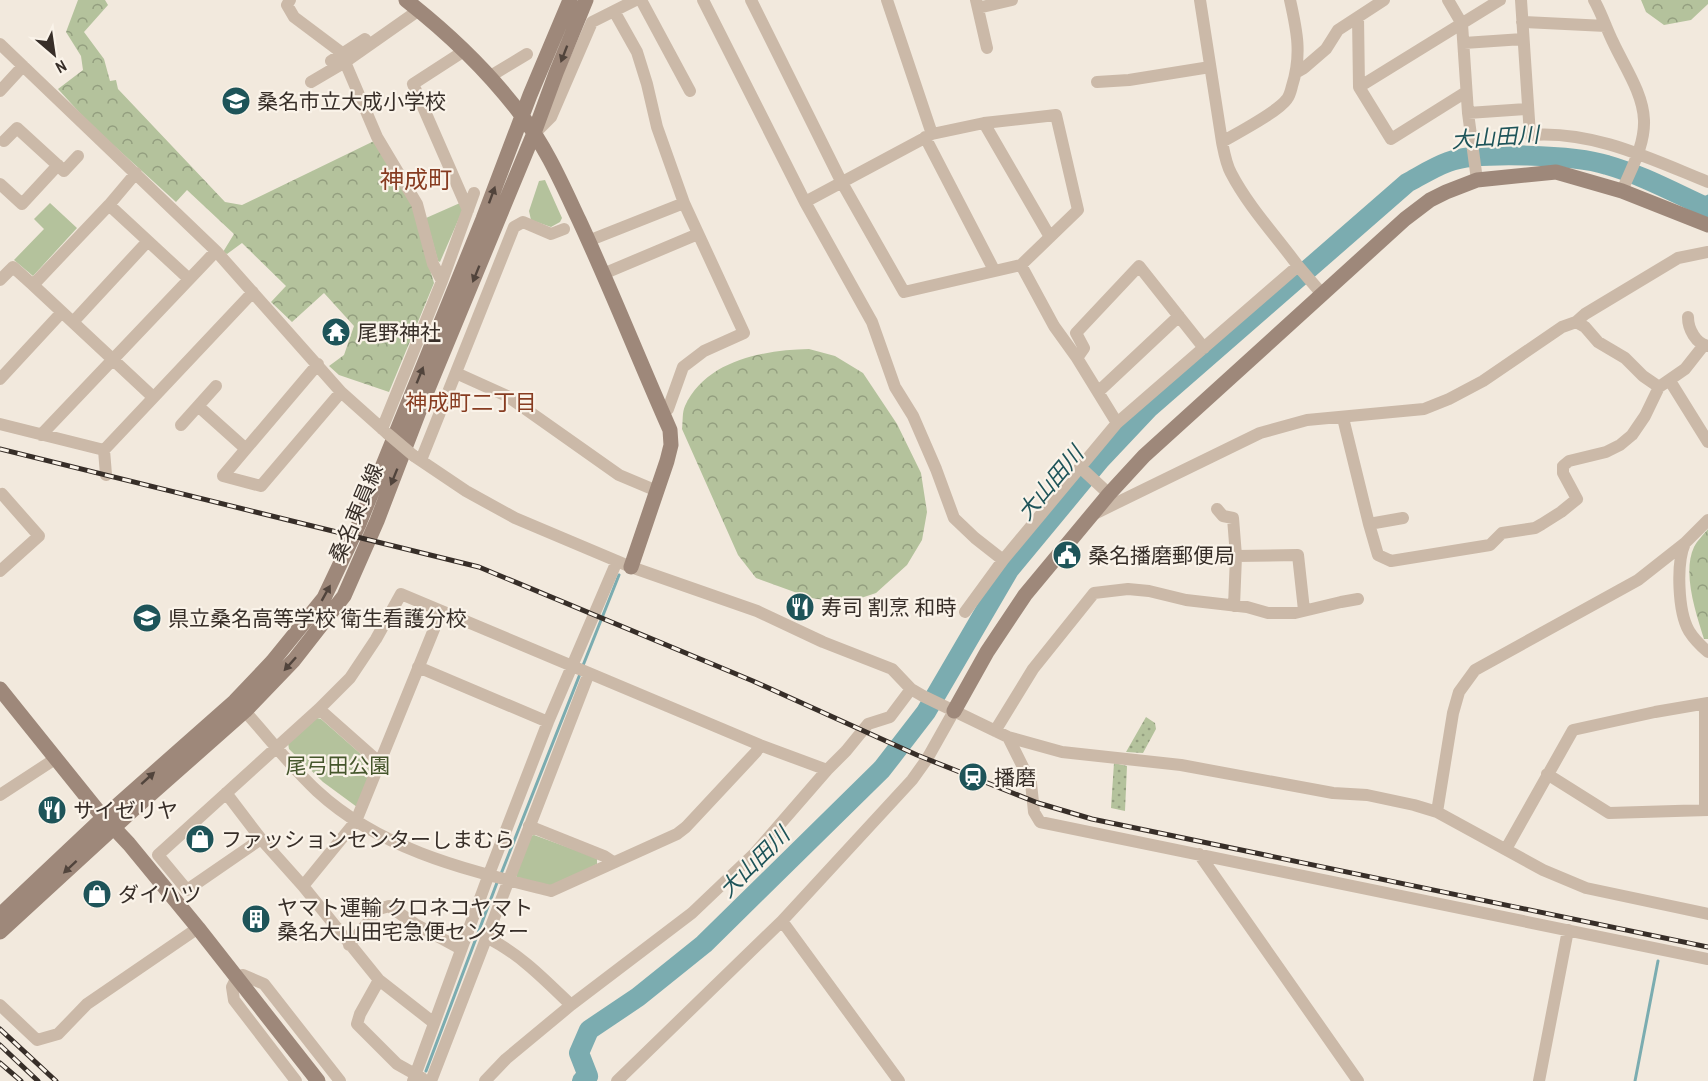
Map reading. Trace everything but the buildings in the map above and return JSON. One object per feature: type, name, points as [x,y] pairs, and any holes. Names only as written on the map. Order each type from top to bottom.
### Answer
[{"type":"street","name":"桑名東員線","points":[[240,706],[324,598],[359,524],[570,0]]},
{"type":"street","name":"桑名東員線","points":[[0,915],[294,660],[344,596],[377,521],[423,401],[534,134],[586,0]]},
{"type":"street","points":[[534,134],[551,117],[592,22],[636,0]]},
{"type":"street","points":[[641,0],[690,91]]},
{"type":"street","points":[[703,0],[805,202],[872,322],[895,387],[913,416],[954,518],[1003,560]]},
{"type":"street","points":[[751,0],[842,181],[904,292],[1021,265],[1078,210],[1056,115],[984,123],[928,135],[842,181],[805,202]]},
{"type":"street","points":[[887,0],[928,135],[994,270]]},
{"type":"street","points":[[987,48],[977,4],[1012,0]]},
{"type":"street","points":[[1200,0],[1222,142],[1231,173],[1299,267],[1320,292]]},
{"type":"street","points":[[1222,142],[1278,108],[1287,99],[1297,72],[1299,58],[1297,32],[1290,0]]},
{"type":"street","points":[[1297,72],[1326,49],[1338,30],[1384,0]]},
{"type":"street","points":[[1448,0],[1462,24],[1468,113],[1477,175]]},
{"type":"street","points":[[1359,87],[1500,0]]},
{"type":"street","points":[[1521,0],[1530,135],[1545,134],[1583,138],[1614,144],[1708,182]]},
{"type":"street","points":[[1594,0],[1640,100],[1644,119],[1637,154],[1622,191]]},
{"type":"street","points":[[286,2],[294,17],[344,58],[377,136],[417,204],[433,264],[442,281]]},
{"type":"street","points":[[311,82],[413,6],[464,51],[522,115],[551,161],[603,274],[670,430],[671,445],[657,491],[624,564],[582,670],[529,826],[461,949],[414,1079]]},
{"type":"street","points":[[614,11],[637,52],[657,127],[684,203],[744,333],[704,351],[683,367],[668,409],[663,414]]},
{"type":"street","points":[[1358,17],[1359,87],[1391,139],[1467,92]]},
{"type":"street","points":[[1522,22],[1606,26]]},
{"type":"street","points":[[1464,43],[1522,39]]},
{"type":"street","points":[[0,44],[216,251],[341,392],[417,458],[515,518],[624,564],[757,611],[823,642],[892,669],[911,689],[1008,737],[1062,752],[1181,765],[1333,793],[1367,795],[1414,805],[1437,812],[1543,870],[1586,888],[1708,914]]},
{"type":"street","points":[[464,51],[413,84],[468,210]]},
{"type":"street","points":[[489,77],[527,54]]},
{"type":"street","points":[[331,61],[344,58]]},
{"type":"street","points":[[0,91],[23,66]]},
{"type":"street","points":[[1097,82],[1129,80],[1210,67]]},
{"type":"street","points":[[1468,113],[1527,109]]},
{"type":"street","points":[[984,123],[1050,237]]},
{"type":"street","points":[[1,141],[17,128],[64,171],[78,156]]},
{"type":"street","points":[[0,184],[22,204],[58,165]]},
{"type":"street","points":[[617,1081],[782,921],[912,780],[927,759],[951,709],[987,652],[1026,594],[1090,516],[1106,491],[1320,292],[1405,219],[1430,201],[1477,175],[1556,172],[1622,191],[1708,225]]},
{"type":"street","points":[[33,285],[136,173]]},
{"type":"street","points":[[385,432],[474,193]]},
{"type":"street","points":[[588,241],[684,203]]},
{"type":"street","points":[[109,205],[189,279]]},
{"type":"street","points":[[417,458],[456,373],[514,226],[523,222],[552,234],[564,228]]},
{"type":"street","points":[[603,274],[698,234]]},
{"type":"street","points":[[73,322],[147,242]]},
{"type":"street","points":[[41,435],[216,251]]},
{"type":"street","points":[[1090,516],[1260,433],[1307,420],[1424,409],[1449,399],[1483,381],[1562,327],[1576,322],[1585,314],[1678,258],[1708,252]]},
{"type":"street","points":[[1021,265],[1054,326],[1077,358],[1117,423]]},
{"type":"street","points":[[1077,358],[1084,348],[1076,333],[1139,266],[1204,348]]},
{"type":"street","points":[[0,280],[13,267],[153,397]]},
{"type":"street","points":[[965,612],[1003,560],[1082,469],[1117,423],[1299,267]]},
{"type":"street","points":[[106,475],[104,450],[253,292]]},
{"type":"street","points":[[0,379],[62,312]]},
{"type":"street","points":[[1098,392],[1179,316]]},
{"type":"street","points":[[1343,418],[1378,555],[1391,561],[1490,545],[1503,533],[1535,528],[1562,512],[1577,499],[1563,473],[1563,466],[1569,461],[1606,452],[1620,445],[1632,435],[1665,384],[1685,369],[1706,346],[1695,338],[1688,326],[1688,317]]},
{"type":"street","points":[[1576,322],[1585,327],[1598,342],[1625,358],[1643,376],[1665,384],[1708,442]]},
{"type":"street","points":[[318,364],[223,476],[261,486],[341,392]]},
{"type":"street","points":[[456,373],[507,396],[619,475],[657,491]]},
{"type":"street","points":[[181,425],[216,386]]},
{"type":"street","points":[[198,406],[246,449]]},
{"type":"street","points":[[0,424],[104,450]]},
{"type":"street","points":[[1082,469],[1106,491]]},
{"type":"street","points":[[0,495],[2,494],[39,536],[0,572]]},
{"type":"street","points":[[1217,509],[1223,516],[1233,518],[1236,556],[1234,606]]},
{"type":"street","points":[[1369,524],[1403,518]]},
{"type":"street","points":[[1437,812],[1453,713],[1459,693],[1474,670],[1612,595],[1650,571],[1708,520]]},
{"type":"street","points":[[1684,543],[1679,573],[1684,615],[1688,630],[1708,652]]},
{"type":"street","points":[[1236,556],[1298,555],[1304,610]]},
{"type":"street","points":[[995,730],[1033,669],[1094,593],[1128,589],[1149,591],[1186,600],[1268,613],[1295,613],[1358,599]]},
{"type":"street","points":[[261,839],[187,890],[158,855],[320,709],[350,678],[376,639],[401,594],[760,745],[827,770]]},
{"type":"street","points":[[303,886],[356,822],[441,612]]},
{"type":"street","points":[[418,667],[548,722]]},
{"type":"street","points":[[379,980],[357,1024],[414,1079],[431,1081],[486,937],[499,877],[548,722],[582,670]]},
{"type":"street","points":[[0,689],[55,759],[198,928],[318,1081]]},
{"type":"street","points":[[485,1081],[506,1059],[571,1005],[692,913],[755,853],[868,724],[890,717],[911,689]]},
{"type":"street","points":[[1506,849],[1547,774],[1573,730],[1707,703],[1707,810],[1609,813],[1547,774]]},
{"type":"street","points":[[240,706],[316,790],[356,822],[411,851],[551,891],[677,834],[686,827],[760,745]]},
{"type":"street","points":[[320,709],[380,763]]},
{"type":"street","points":[[1008,737],[1031,783],[1034,812],[1040,822],[1708,959]]},
{"type":"street","points":[[0,795],[55,759]]},
{"type":"street","points":[[226,794],[379,980],[434,1023]]},
{"type":"street","name":"桑名東員線","points":[[0,932],[109,822]]},
{"type":"street","points":[[529,826],[604,856],[613,862]]},
{"type":"street","points":[[1199,854],[1358,1081]]},
{"type":"street","points":[[349,945],[379,909],[389,906],[415,924],[461,949]]},
{"type":"street","points":[[782,921],[899,1081]]},
{"type":"street","points":[[0,1005],[37,1040],[58,1034],[87,1004],[198,928]]},
{"type":"street","points":[[1539,1081],[1568,930]]},
{"type":"street","points":[[486,937],[502,944],[571,1005]]},
{"type":"street","points":[[296,1081],[234,999],[232,987],[237,977],[243,975],[264,984],[340,1081]]},
{"type":"green space","points":[[78,0],[105,0],[108,5],[84,32],[104,59],[110,81],[116,80],[118,89],[225,202],[242,205],[374,141],[412,205],[434,283],[389,392],[339,375],[329,366],[344,355],[354,326],[324,293],[292,322],[271,302],[286,286],[242,243],[227,254],[223,252],[234,234],[187,190],[176,202],[89,123],[58,89],[83,70],[81,56],[66,32]]},
{"type":"green space","points":[[1641,0],[1708,0],[1708,4],[1691,20],[1664,25],[1646,12]]},
{"type":"green space","points":[[545,180],[562,218],[560,222],[551,227],[531,220],[529,211],[539,181]]},
{"type":"green space","points":[[50,203],[77,228],[33,276],[14,260],[44,229],[34,219]]},
{"type":"green space","points":[[460,203],[463,209],[440,262],[426,218]]},
{"type":"green space","points":[[809,349],[835,356],[863,373],[897,424],[921,473],[927,512],[922,540],[907,565],[876,593],[846,603],[811,598],[756,578],[738,555],[682,429],[684,408],[695,390],[722,368],[756,355]]},
{"type":"green space","points":[[1708,529],[1708,639],[1704,639],[1697,617],[1689,569],[1694,547]]},
{"type":"green space","points":[[1146,717],[1155,723],[1156,729],[1143,753],[1126,752]]},
{"type":"green space","name":"尾弓田公園","points":[[317,718],[321,719],[373,766],[357,807],[323,782],[289,749],[288,743]]},
{"type":"green space","points":[[1114,763],[1127,766],[1125,811],[1111,808]]},
{"type":"green space","points":[[534,835],[597,858],[597,864],[553,887],[517,878],[514,871],[526,837]]},
{"type":"waterway","name":"大山田川","points":[[582,1081],[588,1076],[579,1053],[589,1030],[638,997],[704,944],[882,769],[926,712],[1009,570],[1100,460],[1149,408],[1407,183],[1443,164],[1462,159],[1503,155],[1551,157],[1592,162],[1620,169],[1708,208]]},
{"type":"waterway","points":[[1695,202],[1708,196]]},
{"type":"waterway","points":[[582,668],[619,575]]},
{"type":"waterway","points":[[501,874],[580,674]]},
{"type":"waterway","points":[[426,1071],[498,880]]},
{"type":"waterway","points":[[1635,1081],[1658,961]]},
{"type":"railway","points":[[0,449],[479,567],[753,681],[917,755],[1038,803],[1092,819],[1708,947]]},
{"type":"railway","points":[[0,1029],[56,1081]]},
{"type":"railway","points":[[0,1045],[38,1081]]},
{"type":"railway","points":[[0,1063],[21,1081]]},
{"type":"place","name":"桑名市立大成小学校","points":[[236,101]]},
{"type":"place","name":"尾野神社","points":[[336,332]]},
{"type":"place","name":"桑名播磨郵便局","points":[[1067,555]]},
{"type":"place","name":"寿司 割烹 和時","points":[[800,607]]},
{"type":"place","name":"県立桑名高等学校 衛生看護分校","points":[[147,618]]},
{"type":"place","name":"播磨","points":[[973,777]]},
{"type":"place","name":"サイゼリヤ","points":[[52,810]]},
{"type":"place","name":"ファッションセンターしまむら","points":[[200,839]]},
{"type":"place","name":"ダイハツ","points":[[97,894]]},
{"type":"place","name":"ヤマト運輸 クロネコヤマト 桑名大山田宅急便センター","points":[[256,919]]},
{"type":"district","name":"神成町","points":[[416,179]]},
{"type":"district","name":"神成町二丁目","points":[[471,402]]}]
